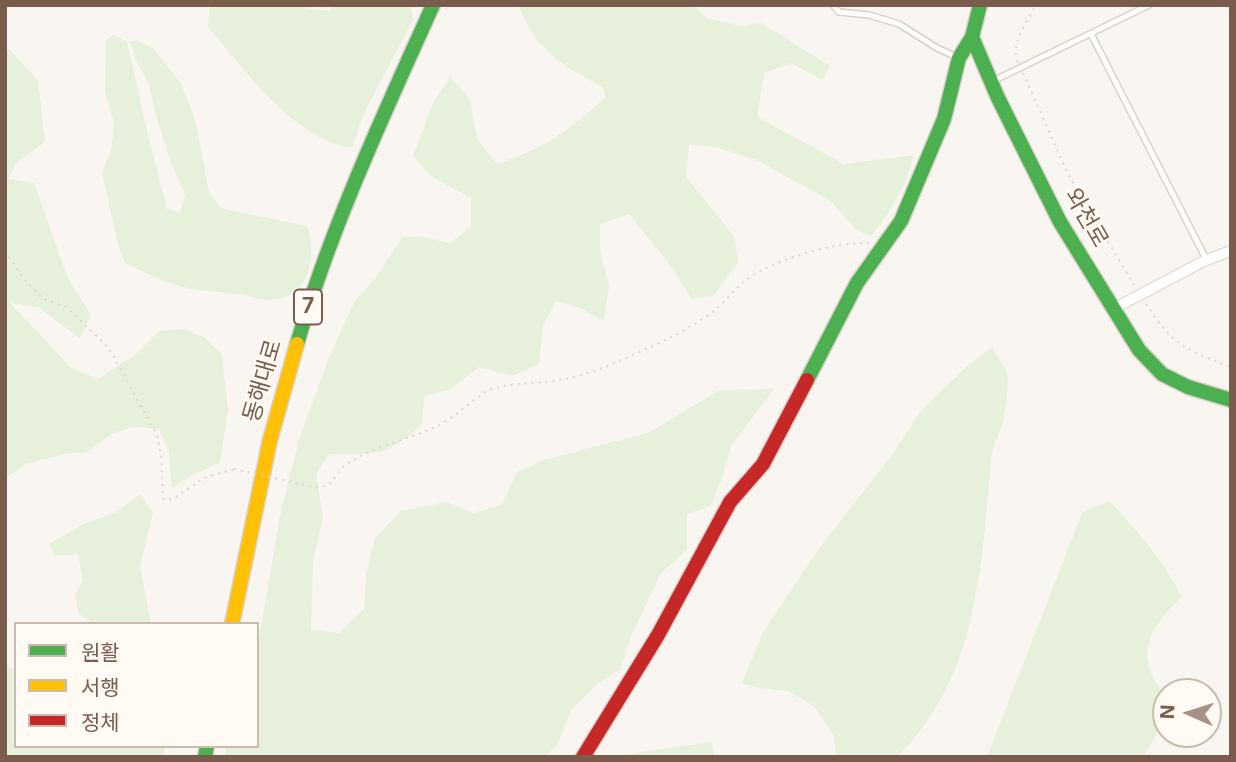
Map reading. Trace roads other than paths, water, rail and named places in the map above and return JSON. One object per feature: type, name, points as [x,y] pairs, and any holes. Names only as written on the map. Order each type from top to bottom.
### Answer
[{"type":"street","name":"동해대로","points":[[232,622],[270,440],[313,289],[378,127],[433,5]]},
{"type":"street","points":[[583,757],[658,635],[730,502],[764,464],[857,283],[901,221],[944,119],[959,58],[972,37],[979,16],[979,5]]},
{"type":"street","name":"와천로","points":[[972,37],[991,82],[1060,222],[1139,350],[1162,374],[1188,387],[1231,400]]},
{"type":"street","points":[[1113,309],[1206,260],[1231,251]]},
{"type":"lane","points":[[833,5],[839,12],[869,15],[899,24],[937,48],[959,58]]},
{"type":"lane","points":[[991,82],[1149,5]]},
{"type":"lane","points":[[1091,34],[1206,260]]}]
